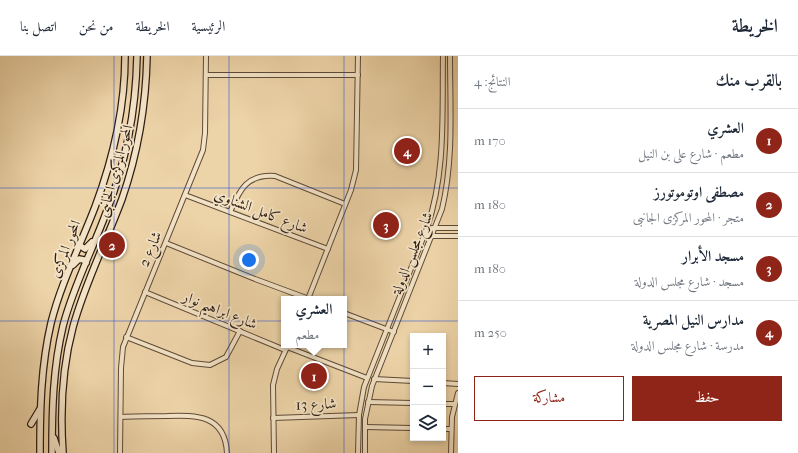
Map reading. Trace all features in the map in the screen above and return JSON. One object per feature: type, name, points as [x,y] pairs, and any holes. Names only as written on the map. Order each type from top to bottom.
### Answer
[{"type":"main road","name":"المحور المركزى","points":[[40,453],[42,372],[51,322],[68,274],[95,208],[112,154],[123,100],[125,56]]},
{"type":"main road","name":"المحور المركزى","points":[[52,453],[54,374],[58,350],[66,316],[116,185],[124,156],[134,102],[137,56]]},
{"type":"main road","name":"المحور المركزى الجانبى","points":[[63,453],[61,407],[69,346],[80,307],[122,198],[138,138],[143,110],[146,56]]},
{"type":"main road","points":[[79,246],[86,249],[98,233]]},
{"type":"main road","points":[[68,274],[77,260],[82,259],[86,263]]},
{"type":"main road","points":[[31,424],[40,409]]},
{"type":"main road","points":[[52,434],[59,453]]},
{"type":"street","name":"شارع 2","points":[[120,453],[122,357],[126,338],[166,243],[205,141],[206,56]]},
{"type":"street","points":[[310,296],[353,185],[356,170],[358,56]]},
{"type":"street","name":"شارع مجلس الدولة","points":[[358,453],[359,415],[367,378],[424,236],[435,203],[441,167],[442,56]]},
{"type":"street","name":"شارع مجلس الدولة","points":[[365,453],[365,429],[368,402],[374,379],[442,209],[450,169],[450,56]]},
{"type":"street","points":[[206,75],[358,75]]},
{"type":"street","points":[[442,94],[450,94]]},
{"type":"street","points":[[230,212],[242,188],[257,178],[266,176],[275,176],[345,204]]},
{"type":"street","name":"شارع كامل الشناوي","points":[[185,195],[328,249]]},
{"type":"street","points":[[427,228],[458,228]]},
{"type":"street","points":[[424,236],[458,236]]},
{"type":"street","points":[[166,243],[301,296]]},
{"type":"street","name":"شارع ابراهيم نوار","points":[[145,292],[240,331],[281,345]]},
{"type":"street","points":[[347,314],[394,332]]},
{"type":"street","points":[[126,338],[192,363],[210,365],[226,356],[240,331]]},
{"type":"street","points":[[274,453],[275,377],[287,348]]},
{"type":"street","name":"شارع ابراهيم نوار","points":[[290,348],[367,378]]},
{"type":"street","points":[[374,379],[410,381]]},
{"type":"street","points":[[446,383],[458,384]]},
{"type":"street","points":[[451,453],[452,417],[454,404],[458,394]]},
{"type":"street","points":[[368,402],[410,403]]},
{"type":"street","points":[[446,404],[454,404]]},
{"type":"street","points":[[121,417],[193,415],[206,418],[218,426],[225,438],[227,453]]},
{"type":"street","name":"شارع 13","points":[[274,418],[359,415]]},
{"type":"street","points":[[452,417],[458,417]]},
{"type":"street","points":[[358,431],[365,429],[410,428]]},
{"type":"street","points":[[446,428],[451,429]]},
{"type":"place","name":"مدارس النيل المصرية","points":[[407,151]]},
{"type":"place","name":"مسجد الأبرار","points":[[386,225]]},
{"type":"place","name":"مصطفى اوتوموتورز","points":[[112,245]]},
{"type":"place","name":"العشري","points":[[314,376]]}]
